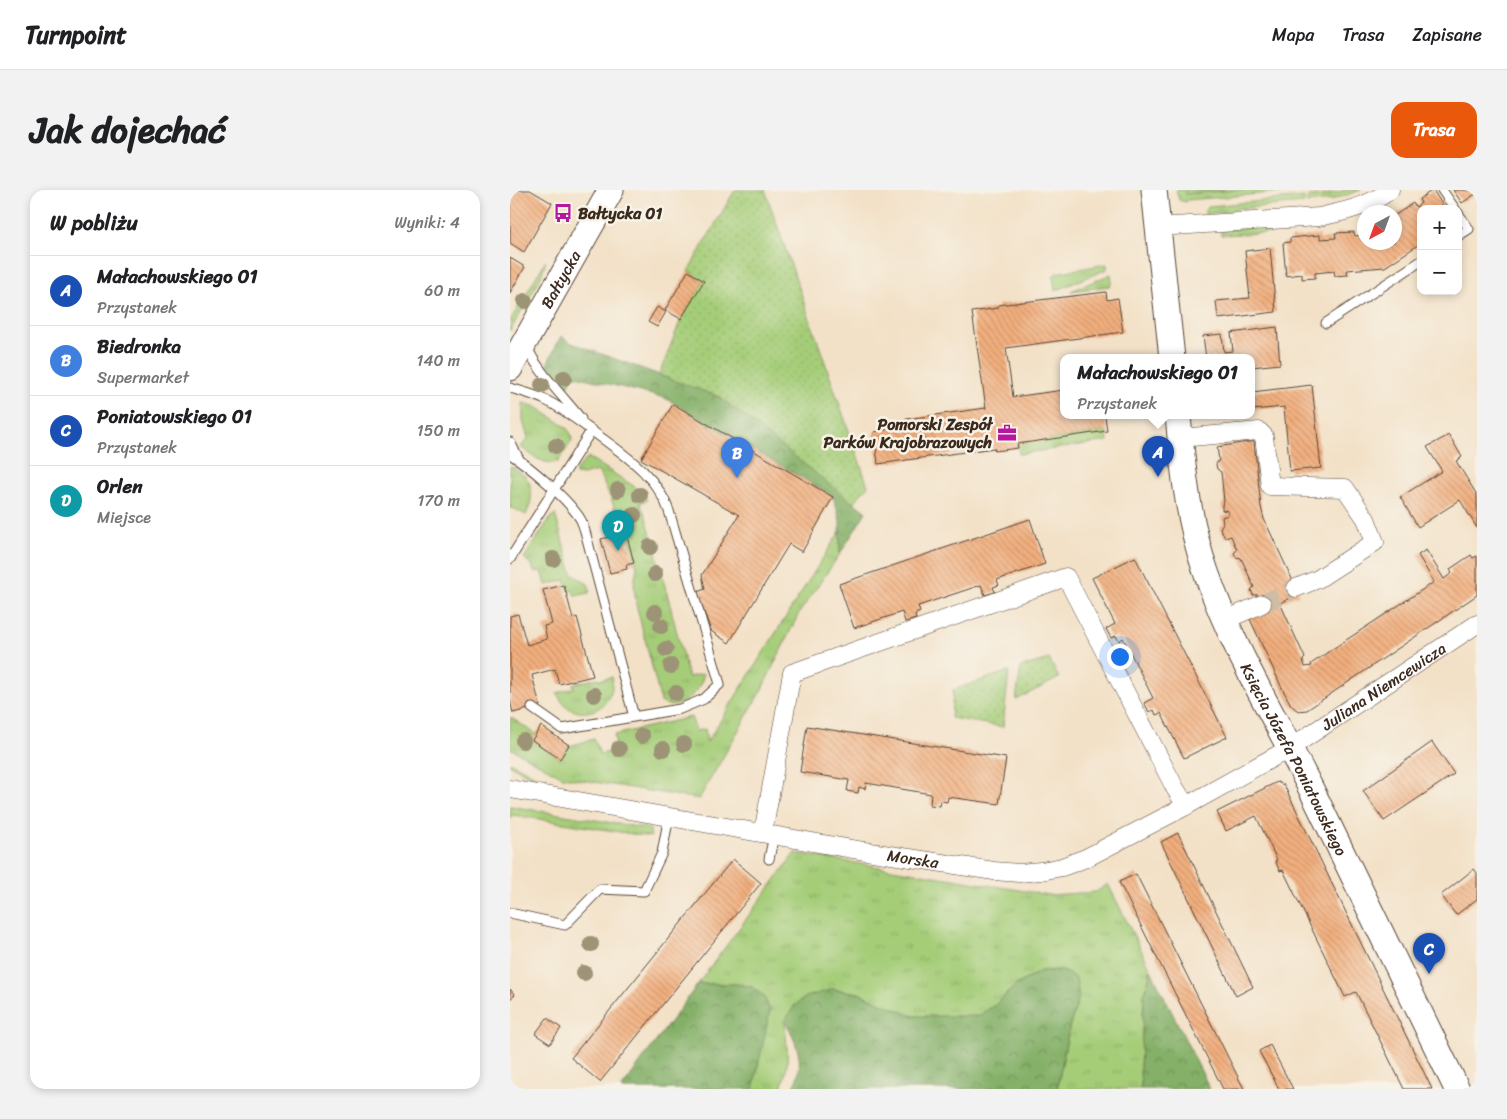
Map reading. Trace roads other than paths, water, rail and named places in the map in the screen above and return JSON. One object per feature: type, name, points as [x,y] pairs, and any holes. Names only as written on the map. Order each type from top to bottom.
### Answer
[{"type":"street","name":"Bałtycka","points":[[510,368],[611,190]]},
{"type":"street","points":[[1154,190],[1172,354]]},
{"type":"street","points":[[1157,227],[1319,217],[1337,214],[1366,204],[1390,190]]},
{"type":"street","points":[[1179,427],[1260,431],[1264,436],[1270,486],[1345,488],[1366,519],[1375,542],[1318,579],[1296,588]]},
{"type":"street","name":"Księcia Józefa Poniatowskiego","points":[[1179,427],[1186,490],[1195,536],[1206,572],[1225,620],[1290,748],[1457,1089]]},
{"type":"street","points":[[768,834],[792,673],[1066,577],[1186,806]]},
{"type":"street","points":[[1225,620],[1262,604]]},
{"type":"street","name":"Juliana Niemcewicza","points":[[1290,748],[1477,624]]},
{"type":"street","name":"Morska","points":[[510,788],[852,849],[994,871],[1026,872],[1073,864],[1186,806],[1290,748]]},
{"type":"lane","points":[[1442,190],[1452,205]]},
{"type":"lane","points":[[1462,219],[1469,229],[1462,233]]},
{"type":"lane","points":[[1326,323],[1417,264]]},
{"type":"lane","points":[[526,340],[528,351],[537,364],[591,430]]},
{"type":"lane","points":[[510,388],[545,399],[560,408],[640,467],[650,478],[665,501],[720,684],[712,693],[694,705],[680,710],[562,729],[532,708]]},
{"type":"lane","points":[[510,559],[591,430]]},
{"type":"lane","points":[[510,442],[519,459]]},
{"type":"lane","points":[[510,454],[519,459],[554,490],[581,521],[634,717]]},
{"type":"lane","points":[[510,913],[565,924],[600,889],[644,891],[662,854],[669,816]]},
{"type":"lane","points":[[768,834],[769,858]]},
{"type":"tunnel","points":[[1262,604],[1296,588]]},
{"type":"place","name":"Bałtycka 01","points":[[563,213]]},
{"type":"place","name":"Pomorski Zespół Parków Krajobrazowych","points":[[1007,433]]},
{"type":"place","name":"Małachowskiego 01","points":[[1158,477]]},
{"type":"place","name":"Biedronka","points":[[737,478]]},
{"type":"place","name":"Orlen","points":[[618,551]]},
{"type":"place","name":"Poniatowskiego 01","points":[[1429,974]]}]
